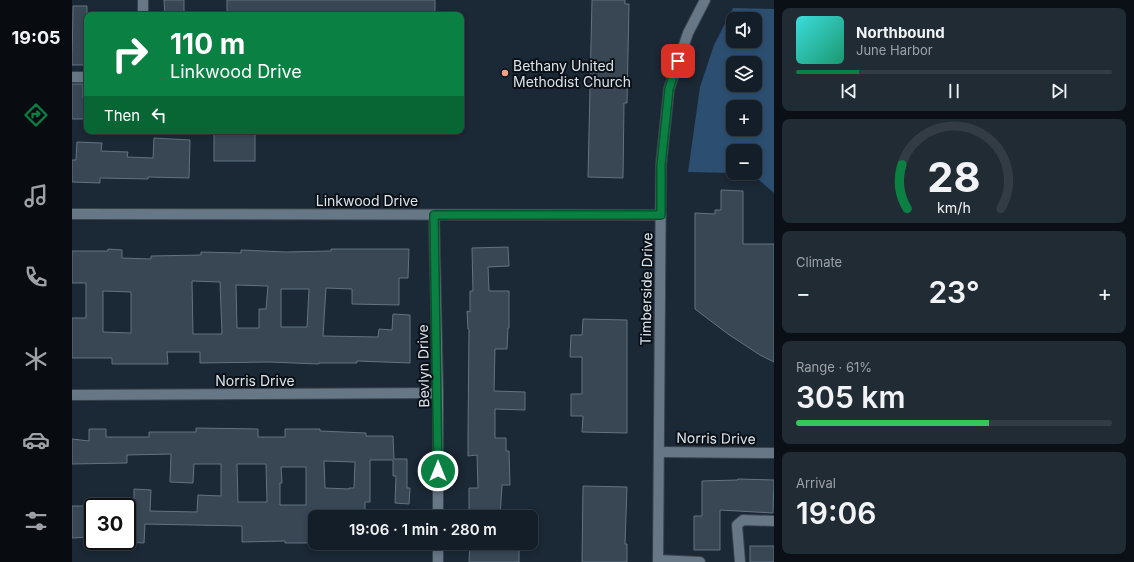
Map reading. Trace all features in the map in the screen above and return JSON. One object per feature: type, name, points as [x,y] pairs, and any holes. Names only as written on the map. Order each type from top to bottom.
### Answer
[{"type":"street","points":[[143,0],[143,12]]},
{"type":"street","name":"Timberside Drive","points":[[658,561],[661,165],[669,89],[688,33],[705,0]]},
{"type":"street","points":[[72,77],[84,77]]},
{"type":"street","name":"Linkwood Drive","points":[[72,214],[661,215]]},
{"type":"street","name":"Bevlyn Drive","points":[[434,215],[438,394],[438,510]]},
{"type":"street","name":"Norris Drive","points":[[72,395],[438,394]]},
{"type":"street","name":"Norris Drive","points":[[659,452],[774,453]]},
{"type":"street","points":[[740,562],[737,525],[739,522],[743,520],[774,521]]},
{"type":"street","points":[[438,550],[438,562]]},
{"type":"street","points":[[658,561],[700,562]]},
{"type":"shaded area","points":[[733,8],[774,9],[774,193],[759,180],[762,180],[762,144],[726,144],[726,173],[688,172],[700,87],[714,45],[726,22],[726,48],[762,48],[762,12],[731,12]]},
{"type":"building","points":[[164,0],[184,0],[184,12],[165,12]]},
{"type":"building","points":[[227,0],[435,0],[435,12],[227,12]]},
{"type":"building","points":[[592,0],[625,0],[625,4],[629,4],[627,103],[624,103],[623,178],[588,177]]},
{"type":"building","points":[[73,6],[87,6],[87,12],[84,12],[84,65],[72,65]]},
{"type":"building","points":[[72,84],[83,84],[84,119],[72,119]]},
{"type":"building","points":[[214,134],[255,134],[255,161],[214,161]]},
{"type":"building","points":[[154,138],[190,140],[189,178],[100,178],[100,183],[72,182],[72,160],[76,160],[77,142],[102,143],[101,151],[128,152],[127,157],[153,158]]},
{"type":"building","points":[[721,190],[743,191],[743,244],[774,244],[774,362],[760,355],[728,334],[695,309],[695,213],[715,214],[715,210],[721,210]]},
{"type":"building","points":[[508,247],[509,266],[488,267],[489,291],[509,291],[509,328],[507,349],[495,349],[494,391],[525,392],[525,410],[495,409],[495,438],[506,438],[506,451],[509,451],[510,485],[502,485],[500,510],[469,510],[469,488],[478,488],[477,455],[468,456],[469,329],[467,311],[470,312],[470,291],[473,291],[472,248]]},
{"type":"building","points":[[108,249],[122,250],[122,258],[151,259],[151,256],[201,255],[201,252],[241,253],[241,250],[285,252],[331,251],[331,249],[409,249],[408,278],[399,278],[399,305],[352,304],[352,289],[326,288],[323,336],[378,337],[379,329],[392,330],[393,314],[410,315],[410,363],[357,361],[357,363],[319,364],[269,362],[200,363],[200,352],[167,352],[168,364],[112,364],[112,358],[72,358],[72,318],[86,318],[86,283],[72,283],[72,251],[108,251]],"holes":[[[192,281],[220,282],[222,334],[193,334]],[[236,285],[268,286],[266,309],[259,309],[259,328],[237,328]],[[281,289],[309,289],[307,327],[281,327]],[[103,291],[131,292],[131,333],[103,332]]]},
{"type":"building","points":[[583,319],[627,320],[627,433],[582,432],[583,416],[571,416],[571,394],[582,394],[582,357],[570,357],[571,335],[582,335]]},
{"type":"building","points":[[196,428],[258,429],[258,437],[285,437],[285,429],[320,429],[320,431],[366,433],[366,436],[393,436],[394,459],[407,459],[407,488],[410,488],[409,504],[395,503],[396,476],[393,476],[393,460],[370,460],[370,502],[365,502],[365,510],[308,510],[308,543],[285,543],[285,541],[242,542],[242,526],[145,524],[144,543],[136,543],[136,498],[134,498],[134,489],[151,490],[150,511],[197,512],[198,495],[221,496],[221,464],[194,464],[193,483],[170,482],[171,454],[127,455],[127,463],[72,464],[72,439],[89,441],[89,429],[106,429],[106,437],[149,437],[149,432],[196,432]],"holes":[[[324,461],[355,462],[354,488],[325,488]],[[237,464],[266,464],[267,502],[238,502]],[[281,467],[306,467],[306,505],[280,505],[280,483],[282,483]]]},
{"type":"building","points":[[738,479],[774,480],[773,513],[720,510],[720,550],[694,550],[694,516],[702,516],[702,481]]},
{"type":"building","points":[[583,486],[627,487],[625,544],[627,544],[627,562],[582,562]]},
{"type":"building","points":[[72,506],[84,506],[84,537],[72,538]]},
{"type":"building","points":[[750,546],[774,546],[774,562],[750,562]]},
{"type":"building","points":[[470,550],[519,550],[519,562],[469,562]]},
{"type":"place","name":"Bethany United Methodist Church","points":[[505,73]]},
{"type":"route","points":[[438,471],[438,379],[434,215],[661,215],[661,165],[669,89],[678,61]]}]
